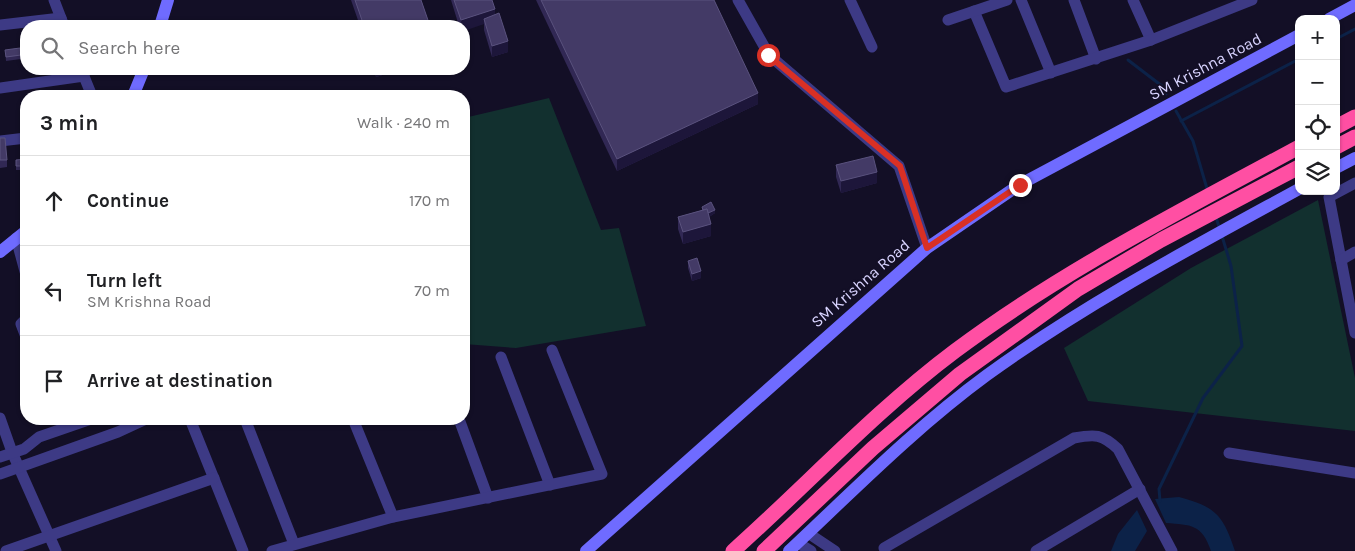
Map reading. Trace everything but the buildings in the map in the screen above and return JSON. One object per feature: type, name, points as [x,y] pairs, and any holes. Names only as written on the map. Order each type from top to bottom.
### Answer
[{"type":"highway","points":[[1340,125],[1355,117]]},
{"type":"highway","points":[[1340,145],[1355,137]]},
{"type":"highway","points":[[733,551],[797,494],[864,426],[955,352],[1068,274],[1293,150]]},
{"type":"highway","points":[[764,551],[873,448],[960,374],[1078,290],[1161,240],[1295,169]]},
{"type":"street","points":[[54,0],[62,20]]},
{"type":"street","points":[[162,20],[168,0]]},
{"type":"street","points":[[738,0],[768,55],[900,166],[927,248]]},
{"type":"street","points":[[850,0],[872,47]]},
{"type":"street","points":[[948,20],[1007,0]]},
{"type":"street","points":[[1021,0],[1051,73]]},
{"type":"street","points":[[1074,0],[1096,59]]},
{"type":"street","points":[[1132,0],[1151,40]]},
{"type":"street","points":[[974,11],[1006,87],[1151,40],[1252,0]]},
{"type":"street","points":[[1336,15],[1355,4]]},
{"type":"street","points":[[0,25],[20,24]]},
{"type":"street","name":"SM Krishna Road","points":[[586,551],[927,248],[1020,185],[1295,37]]},
{"type":"street","points":[[0,88],[71,75]]},
{"type":"street","points":[[83,75],[89,90]]},
{"type":"street","points":[[135,90],[142,75]]},
{"type":"street","points":[[0,141],[20,139]]},
{"type":"street","points":[[1340,166],[1355,158]]},
{"type":"street","points":[[1355,183],[1329,197],[1341,260],[1351,293],[1355,333]]},
{"type":"street","points":[[794,547],[908,440],[987,375],[1089,308],[1162,264],[1295,191]]},
{"type":"street","points":[[0,252],[20,236]]},
{"type":"street","points":[[1341,260],[1355,252]]},
{"type":"street","points":[[272,551],[384,522],[393,517],[602,474],[552,350]]},
{"type":"street","points":[[501,357],[550,485]]},
{"type":"street","points":[[0,418],[12,452],[56,551]]},
{"type":"street","points":[[0,457],[24,448],[61,425]]},
{"type":"street","points":[[0,474],[133,425]]},
{"type":"street","points":[[192,425],[243,551]]},
{"type":"street","points":[[247,425],[294,544]]},
{"type":"street","points":[[355,425],[393,517]]},
{"type":"street","points":[[461,425],[488,498]]},
{"type":"street","points":[[884,548],[1074,438],[1091,435],[1106,438],[1118,449],[1172,551]]},
{"type":"street","points":[[1229,453],[1355,473]]},
{"type":"street","points":[[6,551],[214,478]]},
{"type":"street","points":[[1036,551],[1140,489]]},
{"type":"street","points":[[808,533],[835,551]]},
{"type":"street","points":[[794,547],[811,551]]},
{"type":"green space","points":[[549,98],[601,230],[619,228],[646,326],[516,348],[470,344],[470,117]]},
{"type":"green space","points":[[1318,200],[1355,378],[1355,431],[1088,401],[1064,348],[1191,268]]},
{"type":"water","points":[[1179,497],[1202,505],[1216,514],[1222,521],[1235,551],[1211,551],[1208,542],[1199,531],[1182,524],[1166,523],[1155,499]]},
{"type":"water","points":[[1137,510],[1147,531],[1135,551],[1111,551],[1118,534]]},
{"type":"waterway","points":[[1340,37],[1355,29]]},
{"type":"waterway","points":[[1128,60],[1162,86],[1166,94]]},
{"type":"waterway","points":[[1181,121],[1297,60]]},
{"type":"waterway","points":[[1176,111],[1193,141],[1208,192]]},
{"type":"waterway","points":[[1216,217],[1220,230]]},
{"type":"waterway","points":[[1160,501],[1159,489],[1203,398],[1242,346],[1231,266],[1222,236]]},
{"type":"route","points":[[768,55],[900,166],[927,248],[1020,185]]}]
